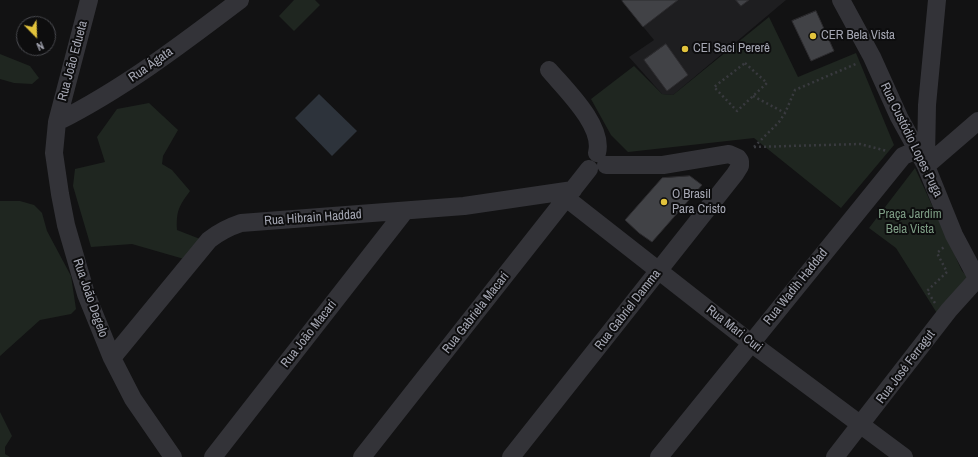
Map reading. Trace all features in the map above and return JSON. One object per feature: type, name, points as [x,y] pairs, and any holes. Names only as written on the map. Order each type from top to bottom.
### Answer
[{"type":"street","name":"Rua João Edueta","points":[[57,122],[89,0]]},
{"type":"street","points":[[214,20],[218,0]]},
{"type":"street","name":"Rua Ágata","points":[[57,122],[79,111],[126,82],[240,0]]},
{"type":"street","name":"Rua Custódio Lopes Puga","points":[[841,0],[872,57],[915,151],[926,166],[954,235],[976,271]]},
{"type":"street","points":[[915,151],[927,105],[937,0]]},
{"type":"street","points":[[549,70],[584,112],[594,128],[602,159],[663,165],[729,154],[738,158],[740,161]]},
{"type":"street","points":[[899,117],[909,116],[921,111],[927,105]]},
{"type":"street","name":"Rua João Degelo","points":[[57,122],[54,153],[60,194],[66,225],[86,294],[112,358],[133,399],[173,457]]},
{"type":"street","points":[[926,166],[978,122]]},
{"type":"street","name":"Rua Wadih Haddad","points":[[659,457],[751,343],[915,151]]},
{"type":"street","name":"Rua Gabriela Macari","points":[[362,457],[589,169],[587,163],[589,157],[602,159]]},
{"type":"street","name":"Rua Gabriel Damma","points":[[510,457],[735,174],[740,166],[740,161]]},
{"type":"street","name":"Rua Hibrain Haddad","points":[[112,358],[209,240],[217,233],[241,223],[464,206],[570,194]]},
{"type":"street","name":"Rua Mari Curi","points":[[570,194],[659,270],[751,343],[904,457]]},
{"type":"street","name":"Rua João Macari","points":[[213,457],[405,211]]},
{"type":"street","name":"Rua José Ferragut","points":[[835,457],[945,316],[976,271]]},
{"type":"path","points":[[740,161],[779,122],[785,114],[795,90],[872,57]]},
{"type":"path","points":[[745,63],[767,83],[753,96],[737,111],[714,87],[745,63]]},
{"type":"path","points":[[753,96],[785,114]]},
{"type":"path","points":[[754,147],[860,144],[915,151]]},
{"type":"path","points":[[945,316],[926,291],[947,272],[937,253],[954,235]]},
{"type":"shaded area","name":"CEI Saci Pererê","points":[[786,0],[673,95],[662,94],[629,57],[654,40],[622,1]]},
{"type":"shaded area","points":[[319,94],[357,131],[332,156],[295,118]]},
{"type":"green space","points":[[294,0],[315,0],[320,5],[294,31],[279,16]]},
{"type":"green space","points":[[769,17],[798,77],[856,53],[894,145],[841,208],[754,138],[628,152],[611,135],[591,99],[634,66],[662,94],[673,95]]},
{"type":"green space","points":[[0,54],[30,66],[39,78],[32,84],[14,83],[0,79]]},
{"type":"green space","points":[[149,103],[178,130],[163,156],[162,164],[172,170],[190,191],[179,209],[177,230],[200,239],[184,259],[132,244],[91,247],[73,186],[75,169],[105,162],[97,137],[117,109]]},
{"type":"green space","name":"Praça Jardim Bela Vista","points":[[915,168],[962,271],[971,280],[940,318],[896,248],[869,228]]},
{"type":"green space","points":[[0,201],[20,201],[34,205],[42,213],[47,231],[71,276],[76,309],[71,314],[40,320],[0,356]]},
{"type":"green space","points":[[0,412],[12,436],[5,447],[5,454],[10,457],[0,457]]},
{"type":"building","points":[[678,0],[643,27],[622,1]]},
{"type":"building","points":[[736,0],[749,0],[741,6]]},
{"type":"building","name":"CER Bela Vista","points":[[816,11],[834,51],[811,61],[792,21]]},
{"type":"building","points":[[666,44],[688,75],[667,91],[644,60]]},
{"type":"building","name":"O Brasil Para Cristo","points":[[690,176],[702,185],[652,242],[639,233],[625,220],[662,178]]},
{"type":"place","name":"CER Bela Vista","points":[[813,36]]},
{"type":"place","name":"CEI Saci Pererê","points":[[685,49]]},
{"type":"place","name":"O Brasil Para Cristo","points":[[664,202]]}]
